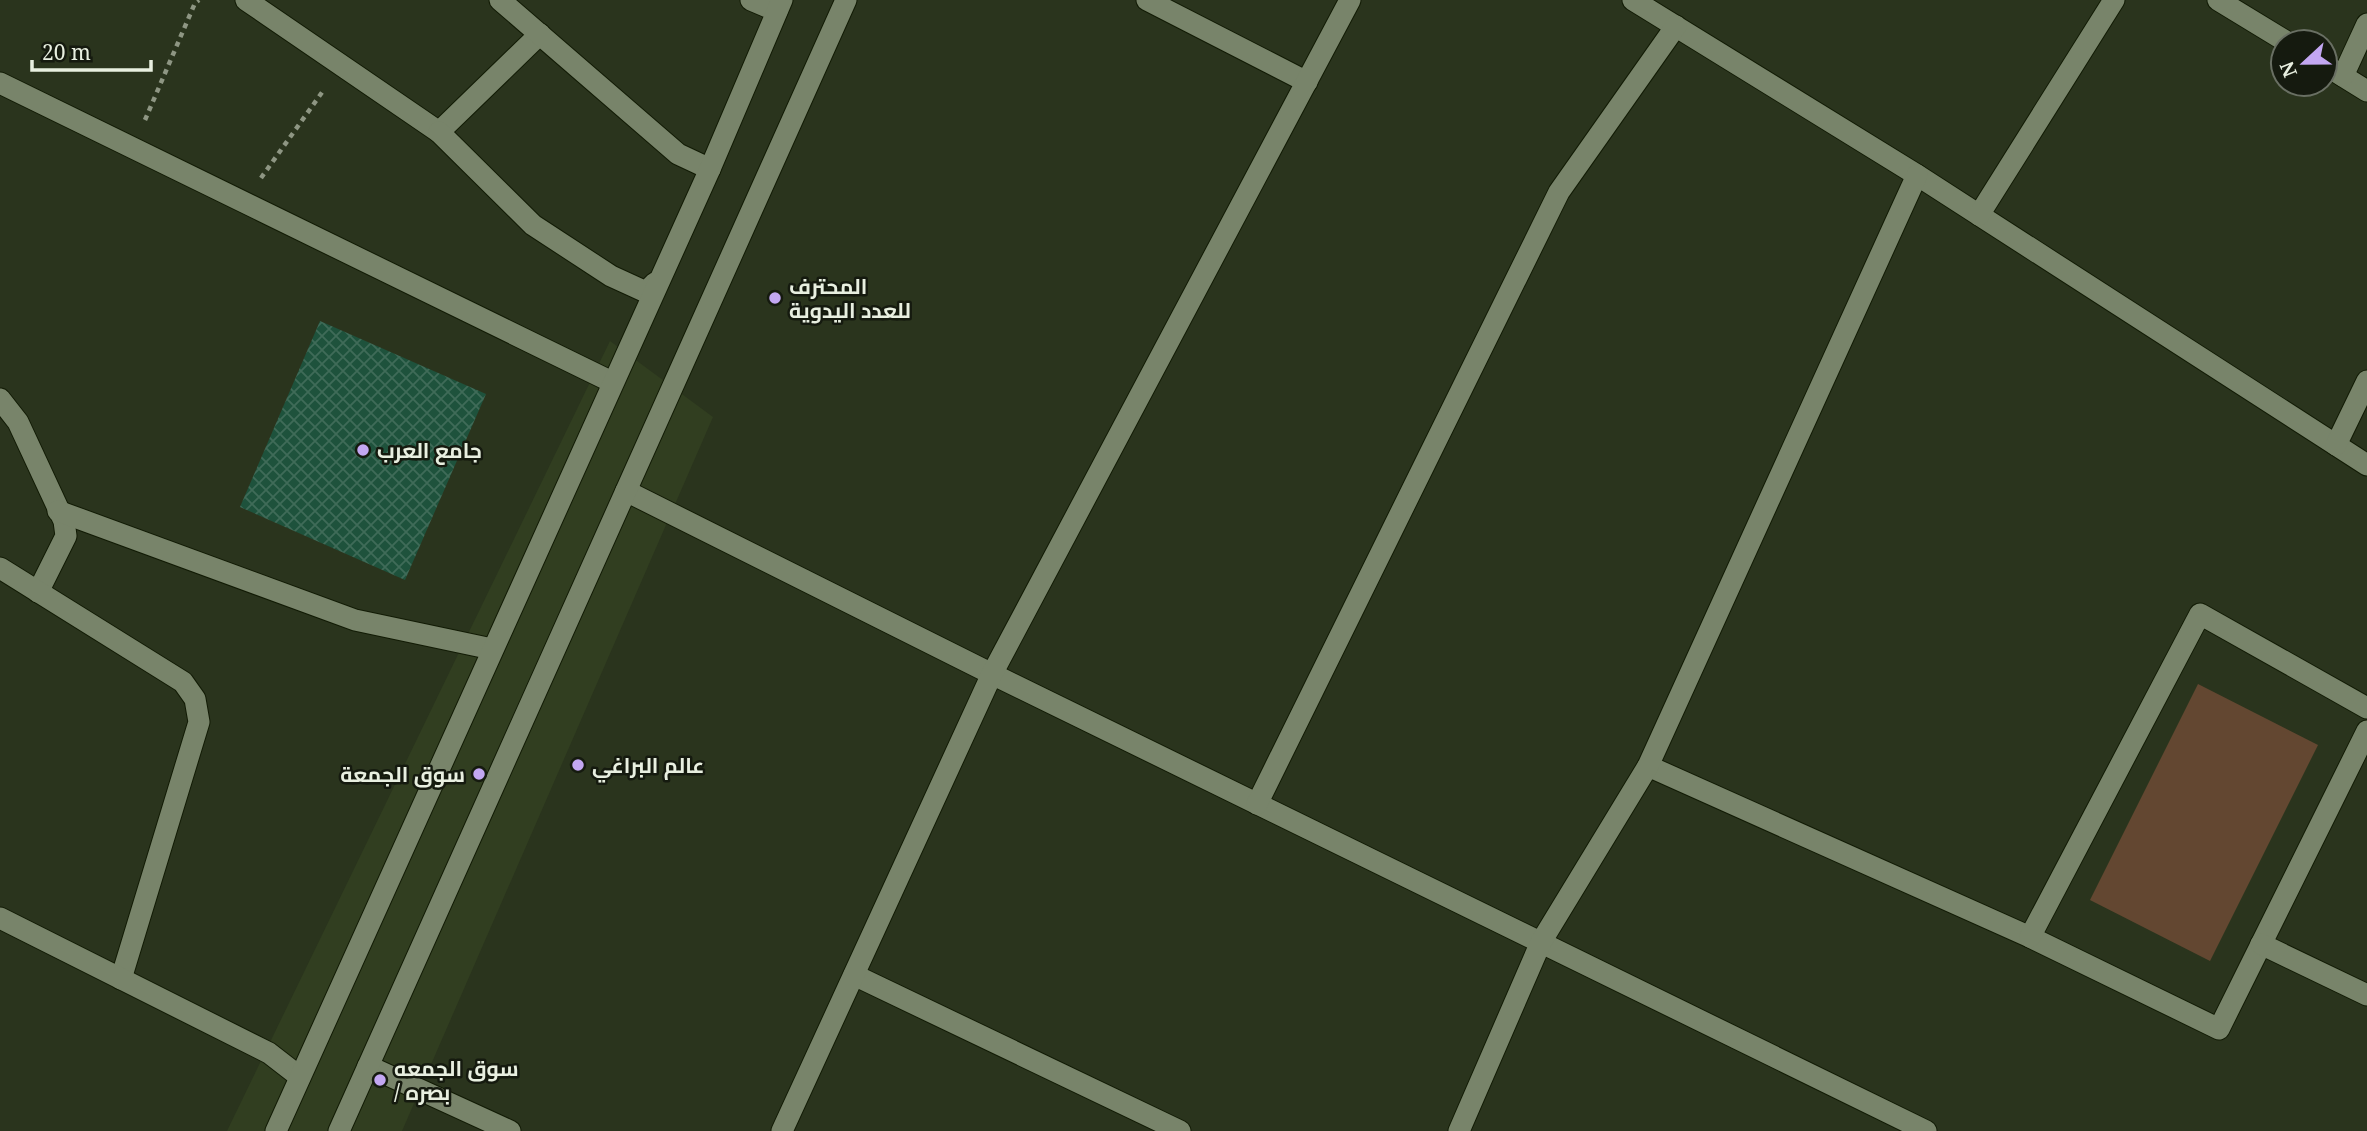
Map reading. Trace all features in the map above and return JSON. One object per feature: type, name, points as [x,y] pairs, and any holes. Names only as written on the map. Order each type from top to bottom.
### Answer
[{"type":"street","points":[[246,0],[439,132],[543,232],[611,276],[646,292],[655,283]]},
{"type":"street","points":[[500,0],[678,154],[710,169]]},
{"type":"street","points":[[276,1131],[655,283],[710,169],[780,6],[751,0]]},
{"type":"street","points":[[339,1131],[846,0]]},
{"type":"street","points":[[1147,0],[1307,82]]},
{"type":"street","points":[[782,1131],[992,674],[1350,0]]},
{"type":"street","points":[[1633,0],[1917,175],[2367,465]]},
{"type":"street","points":[[1979,215],[2114,0]]},
{"type":"street","points":[[2218,0],[2269,31]]},
{"type":"street","points":[[2339,63],[2367,24]]},
{"type":"street","points":[[1257,804],[1559,192],[1676,26]]},
{"type":"street","points":[[439,132],[540,34]]},
{"type":"street","points":[[2339,73],[2367,91]]},
{"type":"street","points":[[0,83],[612,382]]},
{"type":"street","points":[[1459,1131],[1541,942],[1648,766],[1917,175]]},
{"type":"street","points":[[2336,445],[2367,380]]},
{"type":"street","points":[[0,399],[18,422],[64,521],[66,536],[38,592]]},
{"type":"street","points":[[626,491],[992,674],[1926,1131]]},
{"type":"street","points":[[58,511],[355,620],[492,649]]},
{"type":"street","points":[[0,568],[183,682],[195,699],[199,722],[121,979]]},
{"type":"street","points":[[2030,937],[2200,614],[2367,708]]},
{"type":"street","points":[[1648,766],[2030,937],[2219,1029],[2367,731]]},
{"type":"street","points":[[0,918],[269,1053],[300,1077]]},
{"type":"street","points":[[2261,944],[2367,995]]},
{"type":"street","points":[[854,975],[1180,1131]]},
{"type":"street","points":[[368,1066],[510,1131]]},
{"type":"path","points":[[132,149],[199,0]]},
{"type":"path","points":[[243,204],[342,65]]},
{"type":"shaded area","name":"سوق الجمعة","points":[[610,341],[713,417],[402,1131],[227,1131]]},
{"type":"shaded area","points":[[2198,684],[2318,745],[2210,961],[2090,900]]},
{"type":"building","name":"جامع العرب","points":[[320,321],[486,394],[405,580],[240,507]]},
{"type":"place","name":"المحترف للعدد اليدوية","points":[[775,298]]},
{"type":"place","name":"جامع العرب","points":[[363,450]]},
{"type":"place","name":"عالم البراغي","points":[[578,765]]},
{"type":"place","name":"سوق الجمعة","points":[[479,774]]},
{"type":"place","name":"سوق الجمعه / بصره","points":[[380,1080]]}]
